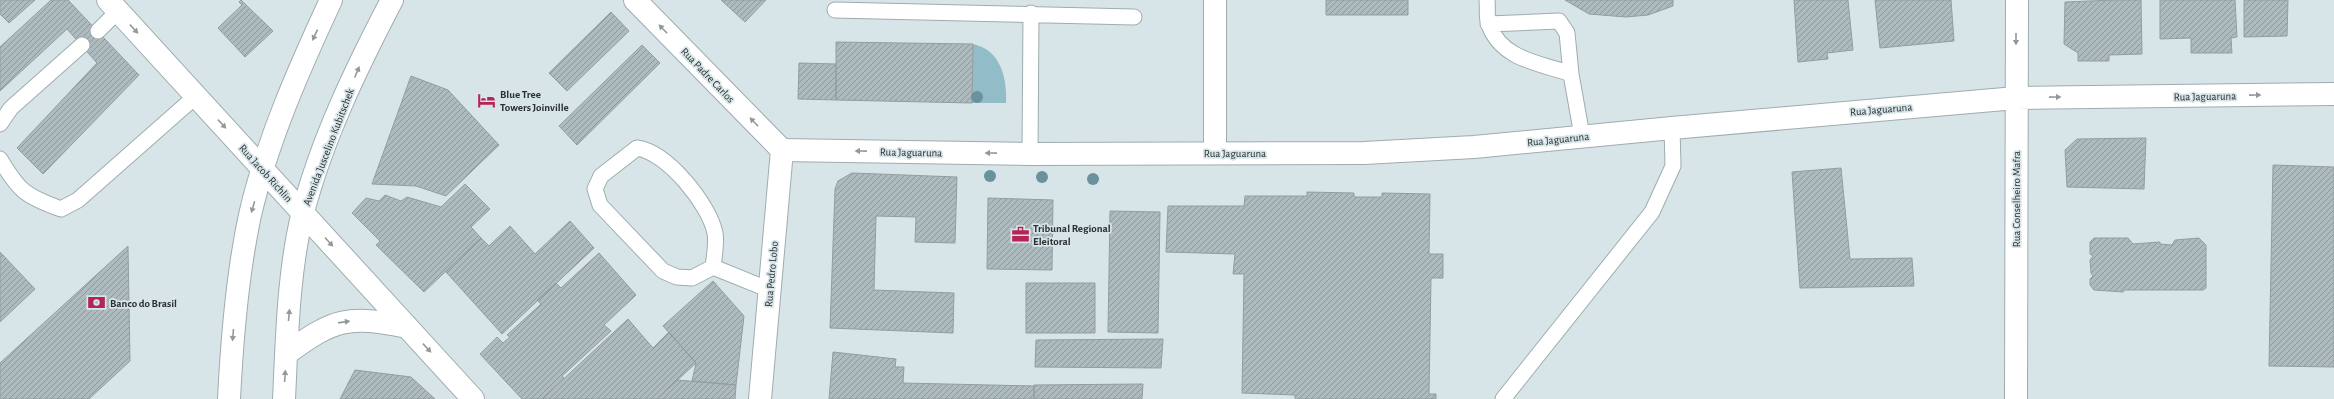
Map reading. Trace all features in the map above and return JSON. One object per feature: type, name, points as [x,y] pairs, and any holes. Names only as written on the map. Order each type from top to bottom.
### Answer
[{"type":"street","points":[[229,399],[236,306],[244,246],[250,215],[263,169],[290,93],[331,0]]},
{"type":"street","name":"Avenida Juscelino Kubitschek","points":[[284,399],[286,354],[294,263],[303,213],[318,167],[340,110],[364,54],[392,0]]},
{"type":"street","name":"Rua Padre Carlos","points":[[635,0],[782,150]]},
{"type":"street","points":[[1215,0],[1215,153]]},
{"type":"street","name":"Rua Conselheiro Mafra","points":[[2016,0],[2016,399]]},
{"type":"street","name":"Rua Jacob Richlin","points":[[113,6],[473,399]]},
{"type":"street","name":"Rua Jaguaruna","points":[[782,150],[1030,154],[1400,151],[1474,147],[1582,136],[2016,98],[2334,94]]},
{"type":"street","name":"Rua Pedro Lobo","points":[[760,399],[782,150]]},
{"type":"street","points":[[286,354],[312,334],[341,321],[372,320],[407,327]]},
{"type":"lane","points":[[1487,0],[1488,24],[1499,44],[1510,54],[1571,74]]},
{"type":"lane","points":[[98,31],[113,6]]},
{"type":"lane","points":[[835,10],[1031,13],[1134,17]]},
{"type":"lane","points":[[1030,154],[1031,13]]},
{"type":"lane","points":[[1488,24],[1559,21],[1567,33],[1571,74],[1582,136]]},
{"type":"lane","points":[[0,124],[12,108],[82,45]]},
{"type":"lane","points":[[0,159],[14,182],[34,199],[61,208],[78,200],[196,96]]},
{"type":"lane","points":[[1503,399],[1652,212],[1673,166],[1672,128]]},
{"type":"lane","points":[[713,267],[715,234],[697,194],[660,156],[647,150],[637,148],[601,176],[595,189],[600,205],[663,270],[677,278],[692,278],[713,267],[770,290]]},
{"type":"shaded area","points":[[973,44],[990,52],[1000,66],[1005,84],[1006,103],[972,103]]},
{"type":"building","points":[[0,0],[35,0],[9,23],[0,14]]},
{"type":"building","points":[[51,0],[68,0],[139,75],[43,174],[17,148],[97,63],[67,29],[0,91],[0,47]]},
{"type":"building","points":[[241,0],[273,31],[245,57],[218,28],[242,5],[239,2]]},
{"type":"building","points":[[721,0],[766,0],[745,22]]},
{"type":"building","points":[[1326,0],[1408,0],[1408,15],[1326,15]]},
{"type":"building","points":[[1565,0],[1673,0],[1673,6],[1648,15],[1626,17],[1589,14]]},
{"type":"building","points":[[1794,0],[1848,0],[1853,50],[1827,53],[1828,59],[1798,62]]},
{"type":"building","points":[[1875,0],[1951,0],[1954,41],[1880,48]]},
{"type":"building","points":[[2141,0],[2142,54],[2109,55],[2109,61],[2078,61],[2078,53],[2064,44],[2065,2]]},
{"type":"building","points":[[2160,0],[2235,0],[2237,37],[2231,38],[2232,53],[2191,53],[2191,38],[2160,39]]},
{"type":"building","points":[[2244,0],[2288,0],[2287,36],[2244,37]]},
{"type":"building","points":[[611,12],[629,31],[567,91],[549,73]]},
{"type":"building","points":[[836,42],[973,44],[972,103],[836,100]]},
{"type":"building","points":[[642,45],[660,63],[577,145],[559,126]]},
{"type":"building","points":[[799,63],[836,64],[836,100],[798,99]]},
{"type":"building","points":[[411,76],[448,90],[499,145],[446,196],[416,186],[372,184]]},
{"type":"building","points":[[2146,138],[2144,189],[2067,187],[2065,150],[2077,139]]},
{"type":"building","points":[[2273,165],[2334,167],[2334,367],[2269,366]]},
{"type":"building","points":[[1841,168],[1850,259],[1912,258],[1914,286],[1800,288],[1792,172]]},
{"type":"building","points":[[852,173],[957,177],[955,243],[915,242],[916,217],[876,216],[874,290],[954,293],[953,333],[830,328],[835,189],[838,181]]},
{"type":"building","points":[[465,184],[490,209],[471,227],[481,238],[424,292],[376,245],[380,241],[352,213],[366,198],[379,201],[385,195],[401,201],[407,197],[441,207]]},
{"type":"building","points":[[1307,192],[1354,193],[1354,197],[1382,197],[1382,193],[1430,194],[1429,254],[1443,254],[1443,278],[1431,278],[1429,394],[1436,394],[1436,399],[1295,399],[1295,395],[1242,393],[1244,274],[1233,274],[1235,254],[1166,252],[1168,206],[1244,206],[1245,196],[1307,196]]},
{"type":"building","name":"Tribunal Regional Eleitoral","points":[[988,198],[1053,200],[1052,270],[987,269]]},
{"type":"building","points":[[1110,211],[1160,212],[1158,333],[1108,332]]},
{"type":"building","points":[[570,221],[594,248],[502,334],[446,272],[481,238],[489,246],[510,226],[535,254]]},
{"type":"building","points":[[2094,238],[2128,238],[2133,244],[2160,242],[2160,244],[2172,245],[2175,240],[2199,238],[2206,245],[2206,288],[2203,290],[2125,290],[2123,292],[2094,290],[2090,285],[2090,279],[2093,276],[2091,273],[2090,260],[2093,256],[2090,254],[2090,242]]},
{"type":"building","name":"Banco do Brasil","points":[[128,246],[130,361],[89,399],[0,399],[0,363]]},
{"type":"building","points":[[0,252],[35,289],[0,322]]},
{"type":"building","points":[[599,253],[636,295],[604,325],[611,331],[562,376],[564,378],[542,399],[522,399],[480,354],[497,337],[503,343],[510,337],[507,335],[541,304],[537,300],[556,283],[561,288]]},
{"type":"building","points":[[713,281],[744,316],[736,385],[692,381],[696,363],[663,326]]},
{"type":"building","points":[[1026,283],[1095,283],[1095,333],[1026,333]]},
{"type":"building","points":[[628,319],[653,348],[669,332],[696,363],[657,399],[542,399]]},
{"type":"building","points":[[1163,339],[1161,368],[1035,367],[1036,340]]},
{"type":"building","points":[[833,352],[896,359],[895,367],[904,367],[903,383],[1034,386],[1034,399],[829,399]]},
{"type":"building","points":[[355,370],[411,377],[435,399],[340,399]]},
{"type":"building","points":[[677,380],[736,385],[735,399],[657,399]]},
{"type":"building","points":[[1143,384],[1142,399],[1034,399],[1034,385]]},
{"type":"place","name":"Blue Tree Towers Joinville","points":[[487,100]]},
{"type":"place","name":"Tribunal Regional Eleitoral","points":[[1020,234]]},
{"type":"place","name":"Banco do Brasil","points":[[97,303]]}]
